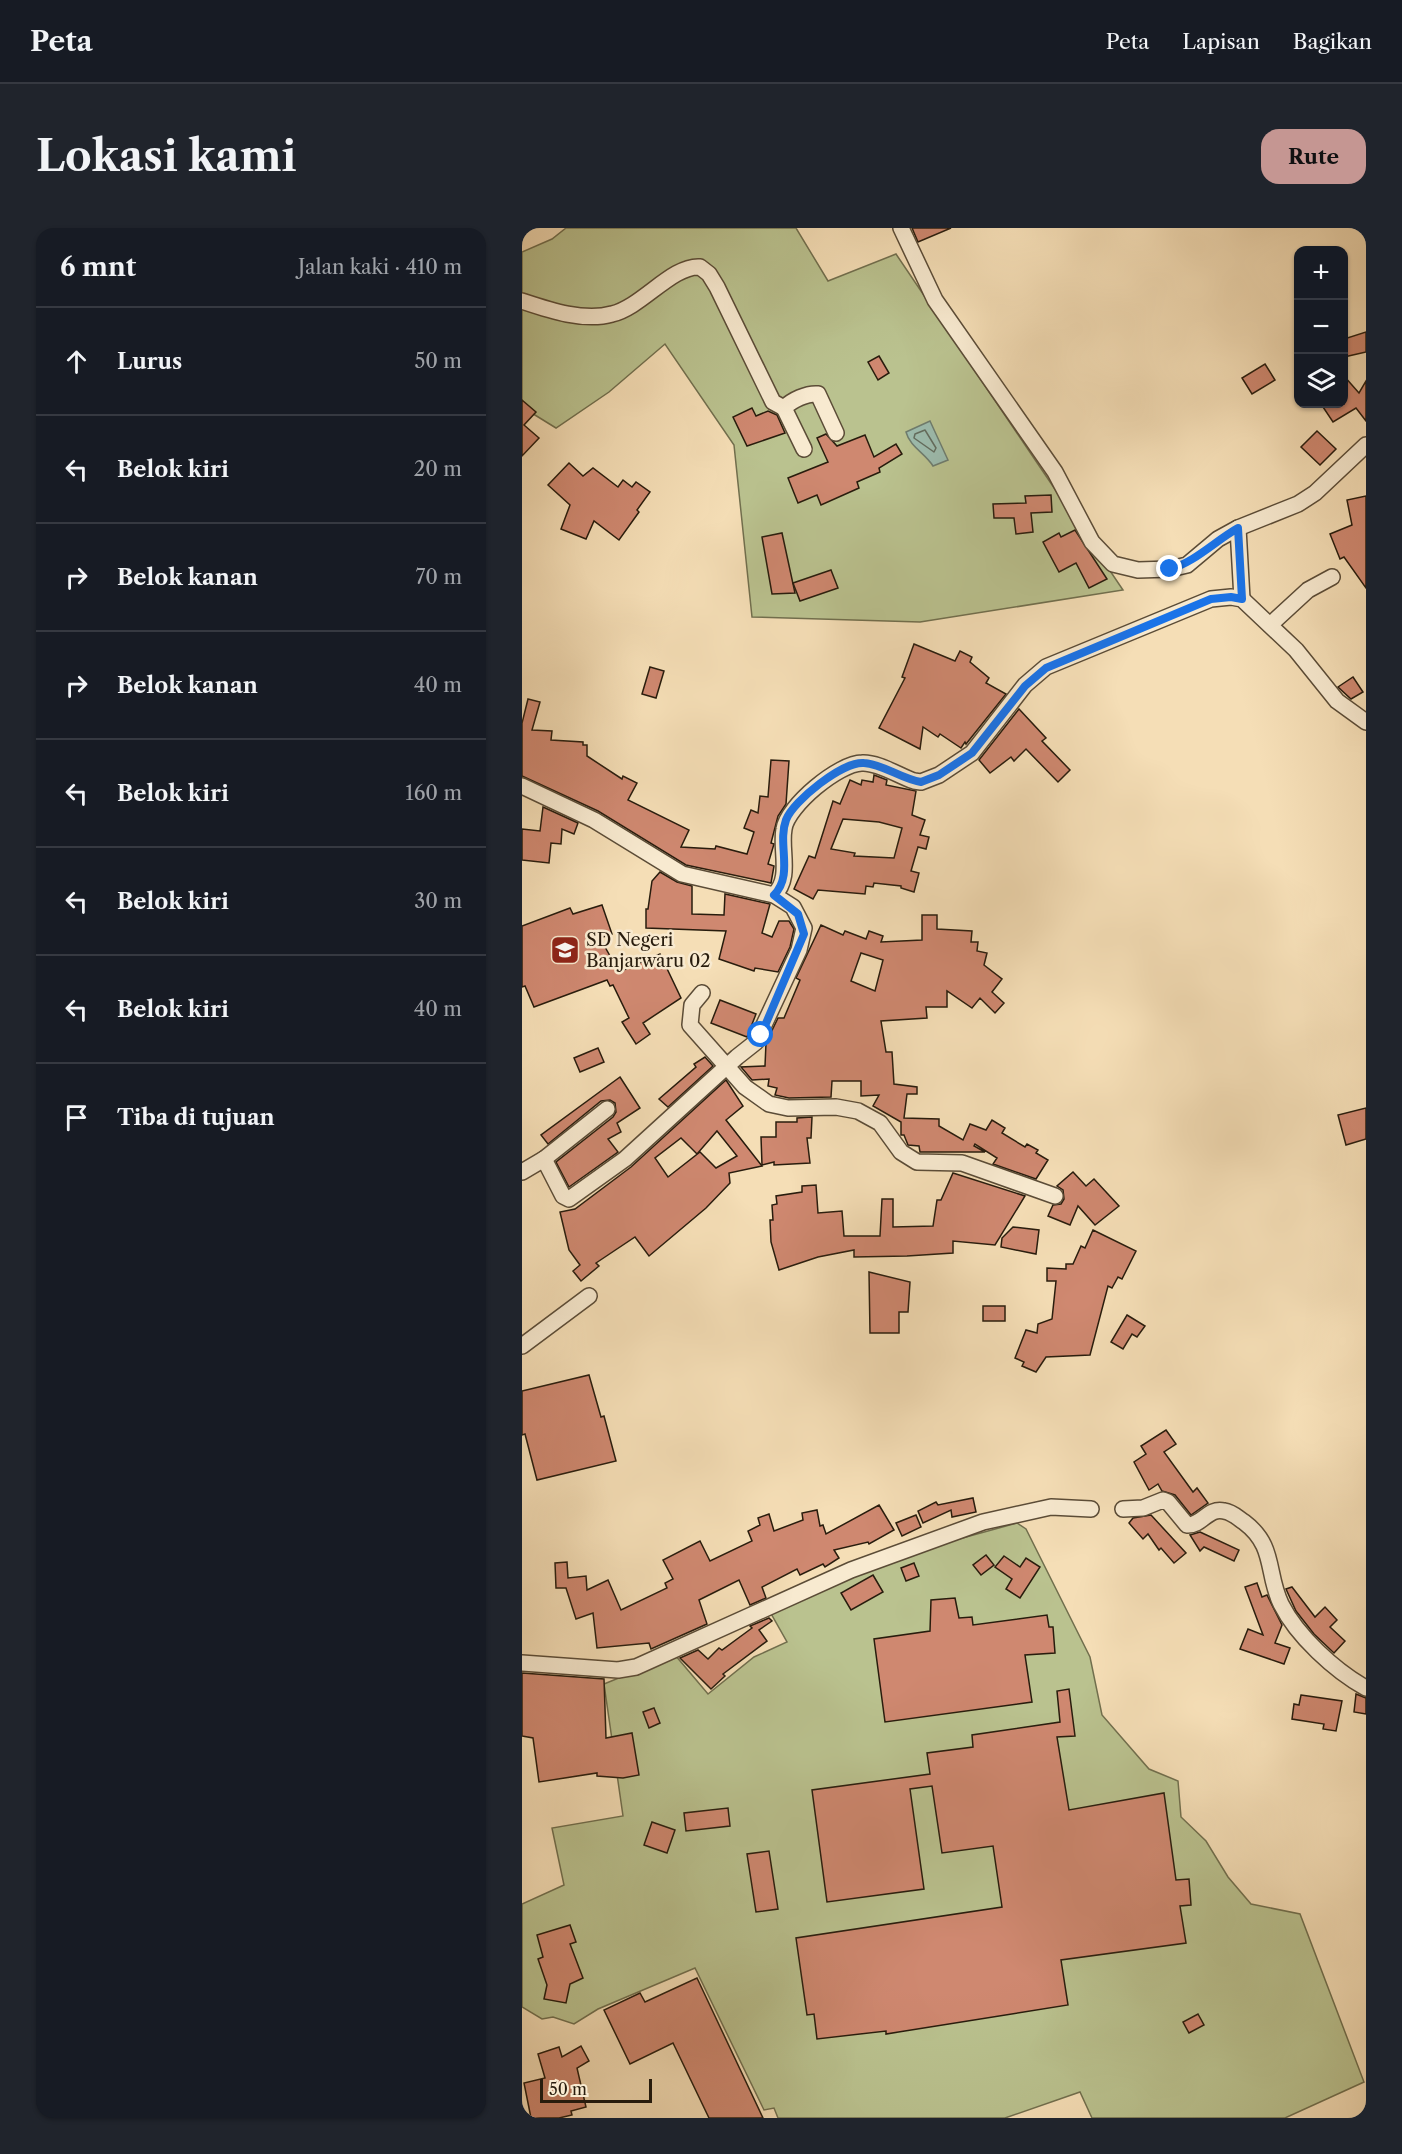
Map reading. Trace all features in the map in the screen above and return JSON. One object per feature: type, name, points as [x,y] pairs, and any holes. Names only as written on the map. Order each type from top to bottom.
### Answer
[{"type":"street","points":[[901,228],[934,300],[1055,472],[1092,542],[1113,564],[1127,569],[1170,569],[1187,565],[1218,539],[1238,528],[1299,504],[1330,482],[1366,445]]},
{"type":"street","points":[[522,301],[566,313],[613,314],[633,305],[675,275],[694,267],[700,267],[709,274],[717,287],[770,397],[777,406],[784,408],[804,449]]},
{"type":"street","points":[[784,408],[791,402],[818,394],[836,433]]},
{"type":"street","points":[[1238,528],[1242,599]]},
{"type":"street","points":[[1270,625],[1308,590],[1332,577]]},
{"type":"street","points":[[774,895],[779,889],[784,871],[783,832],[786,819],[821,784],[842,768],[863,762],[914,781],[928,780],[972,753],[1025,686],[1055,662],[1211,599],[1231,597],[1242,599],[1296,650],[1336,700],[1366,722]]},
{"type":"street","points":[[522,786],[594,820],[682,874],[774,895],[798,914],[804,928],[803,941],[756,1042],[625,1159],[572,1198],[563,1196],[544,1159]]},
{"type":"street","points":[[702,993],[692,1005],[690,1025],[726,1068],[745,1087],[769,1104],[788,1108],[846,1108],[869,1116],[885,1128],[901,1152],[916,1162],[962,1163],[1055,1196]]},
{"type":"street","points":[[522,1172],[544,1159],[607,1109]]},
{"type":"street","points":[[522,1346],[589,1296]]},
{"type":"street","points":[[1123,1509],[1143,1508],[1163,1500],[1187,1525],[1193,1525],[1211,1512],[1219,1510],[1241,1520],[1259,1535],[1264,1544],[1280,1604],[1294,1624],[1330,1660],[1366,1688]]},
{"type":"street","points":[[522,1663],[618,1670],[636,1667],[774,1603],[900,1551],[999,1517],[1030,1510],[1051,1507],[1092,1509]]},
{"type":"green space","points":[[566,228],[796,228],[828,281],[896,254],[1123,590],[920,622],[752,617],[734,445],[665,344],[609,392],[556,428],[522,407],[522,252],[552,239]]},
{"type":"green space","points":[[1017,1523],[1026,1529],[1090,1657],[1102,1715],[1149,1769],[1178,1781],[1181,1817],[1206,1841],[1228,1877],[1251,1904],[1300,1914],[1364,2082],[1285,2118],[1092,2118],[1080,2092],[1005,2118],[778,2118],[774,2108],[764,2110],[695,1968],[598,2009],[574,2024],[553,2017],[542,2019],[522,2007],[522,1904],[564,1885],[552,1828],[623,1816],[604,1684],[675,1655],[708,1694],[754,1657],[787,1642],[769,1610],[874,1556],[948,1542]]},
{"type":"water","points":[[930,421],[948,460],[933,466],[911,442],[906,432]]},
{"type":"building","points":[[912,228],[951,228],[918,242]]},
{"type":"building","points":[[1366,332],[1366,352],[1348,356],[1348,338]]},
{"type":"building","points":[[879,356],[889,373],[878,380],[868,362]]},
{"type":"building","points":[[1265,364],[1275,380],[1252,394],[1242,378]]},
{"type":"building","points":[[1348,381],[1359,393],[1366,381],[1366,421],[1356,408],[1333,422],[1324,408],[1348,408]]},
{"type":"building","points":[[522,400],[536,412],[524,425],[539,438],[522,456]]},
{"type":"building","points":[[752,408],[756,416],[768,411],[777,415],[785,433],[747,446],[733,417]]},
{"type":"building","points":[[1317,431],[1336,449],[1320,465],[1301,447]]},
{"type":"building","points":[[826,434],[837,446],[865,435],[874,457],[896,444],[902,454],[879,468],[880,472],[857,482],[859,488],[821,505],[817,495],[798,503],[788,478],[828,462],[817,438]]},
{"type":"building","points":[[569,463],[583,476],[593,468],[618,487],[623,480],[632,487],[636,482],[650,492],[619,540],[594,521],[586,539],[561,529],[570,505],[548,485]]},
{"type":"building","points":[[1051,495],[1052,512],[1031,513],[1033,532],[1016,534],[1014,518],[994,518],[993,504],[1026,503],[1025,496]]},
{"type":"building","points":[[1366,496],[1366,588],[1344,557],[1340,559],[1330,534],[1352,525],[1347,500]]},
{"type":"building","points":[[1075,530],[1107,579],[1089,588],[1076,563],[1059,572],[1043,542],[1059,533],[1061,537]]},
{"type":"building","points":[[782,533],[795,593],[772,594],[762,537]]},
{"type":"building","points":[[831,570],[838,588],[800,601],[793,583]]},
{"type":"building","points":[[914,644],[955,661],[960,651],[972,657],[970,662],[989,678],[986,683],[1006,694],[961,748],[940,734],[938,737],[923,727],[920,749],[879,728],[905,678],[902,677]]},
{"type":"building","points":[[650,667],[664,671],[656,698],[642,694]]},
{"type":"building","points":[[1353,677],[1363,692],[1351,699],[1338,687]]},
{"type":"building","points":[[528,699],[540,702],[532,730],[552,731],[551,740],[583,742],[583,745],[587,745],[587,756],[622,779],[623,776],[637,783],[628,800],[689,830],[681,847],[715,849],[716,846],[747,854],[754,832],[744,828],[751,810],[758,813],[760,796],[768,797],[771,760],[789,761],[786,804],[778,816],[771,843],[774,844],[768,864],[774,866],[771,883],[686,865],[598,811],[522,776],[522,723]]},
{"type":"building","points":[[1019,709],[1046,738],[1042,741],[1070,770],[1058,782],[1026,749],[1014,761],[1011,757],[990,773],[979,760]]},
{"type":"building","points":[[874,775],[887,780],[886,785],[916,791],[912,815],[925,820],[920,835],[929,837],[926,849],[918,847],[911,871],[919,873],[914,892],[901,888],[901,886],[874,883],[873,887],[866,886],[865,894],[818,890],[813,899],[794,889],[809,856],[815,858],[833,801],[840,804],[850,780],[861,785],[862,780],[873,782]],"holes":[[[843,819],[879,822],[902,828],[894,858],[854,856],[855,853],[831,849]]]},
{"type":"building","points":[[543,807],[578,823],[574,834],[562,829],[561,844],[551,843],[549,863],[522,860],[522,829],[540,831]]},
{"type":"building","points":[[660,872],[677,882],[692,886],[692,914],[724,915],[725,894],[770,904],[762,933],[772,937],[779,921],[789,921],[794,929],[790,947],[778,972],[755,968],[754,971],[719,959],[726,931],[646,928],[646,909],[648,909],[652,881]]},
{"type":"building","points":[[602,905],[612,934],[600,938],[619,972],[660,954],[681,998],[643,1023],[650,1034],[636,1044],[622,1022],[629,1018],[613,985],[610,986],[607,980],[534,1007],[525,986],[522,987],[522,926],[570,908],[573,914]]},
{"type":"building","points":[[922,915],[937,915],[937,929],[972,931],[971,942],[978,942],[977,951],[987,953],[984,965],[1002,979],[992,992],[1004,1003],[995,1013],[980,998],[972,1008],[947,991],[947,1007],[926,1007],[927,1018],[881,1021],[886,1052],[892,1052],[894,1084],[917,1087],[917,1094],[907,1094],[904,1118],[939,1119],[939,1126],[963,1140],[970,1124],[986,1130],[992,1120],[1005,1128],[1002,1133],[1025,1147],[1027,1144],[1038,1150],[1036,1153],[1048,1160],[1036,1179],[993,1164],[997,1158],[975,1144],[974,1146],[985,1152],[920,1152],[919,1146],[908,1145],[904,1135],[901,1135],[901,1122],[873,1106],[879,1095],[861,1096],[861,1081],[832,1081],[831,1097],[789,1098],[775,1095],[777,1088],[768,1086],[769,1079],[752,1080],[741,1067],[765,1066],[766,1043],[778,1018],[784,1018],[800,980],[796,978],[821,925],[843,935],[845,931],[866,939],[869,931],[883,936],[881,942],[922,940]],"holes":[[[861,953],[883,960],[875,991],[851,981]]]},
{"type":"building","points":[[720,1000],[756,1014],[747,1037],[711,1023]]},
{"type":"building","points":[[598,1048],[604,1062],[580,1072],[574,1058]]},
{"type":"building","points":[[705,1057],[713,1066],[668,1107],[659,1099],[696,1067],[694,1064]]},
{"type":"building","points":[[620,1077],[640,1108],[617,1123],[621,1132],[608,1139],[618,1152],[569,1187],[556,1162],[613,1117],[616,1112],[615,1103],[610,1100],[601,1101],[548,1144],[541,1135]]},
{"type":"building","points":[[726,1080],[743,1106],[726,1120],[762,1166],[729,1173],[730,1183],[706,1208],[649,1256],[635,1237],[596,1263],[599,1266],[581,1281],[573,1271],[580,1265],[569,1250],[560,1212],[575,1209],[631,1167]],"holes":[[[717,1131],[737,1156],[716,1168],[700,1152],[668,1177],[655,1158],[681,1138],[697,1154]]]},
{"type":"building","points":[[1366,1108],[1366,1139],[1346,1145],[1338,1115]]},
{"type":"building","points":[[812,1117],[811,1138],[807,1138],[810,1163],[774,1165],[774,1162],[762,1165],[761,1137],[776,1137],[776,1122],[797,1122],[797,1118]]},
{"type":"building","points":[[1073,1172],[1086,1186],[1094,1179],[1119,1206],[1095,1225],[1078,1206],[1070,1225],[1048,1216],[1053,1205],[1061,1204],[1064,1199],[1063,1190],[1057,1186]]},
{"type":"building","points":[[953,1173],[1025,1196],[995,1245],[953,1241],[953,1253],[907,1256],[854,1257],[854,1250],[818,1257],[779,1270],[771,1242],[770,1220],[773,1220],[772,1205],[777,1204],[776,1196],[802,1192],[802,1186],[816,1185],[818,1213],[842,1211],[844,1236],[880,1236],[882,1199],[893,1199],[893,1227],[933,1226],[937,1200],[941,1200]]},
{"type":"building","points":[[1013,1227],[1039,1230],[1036,1254],[1001,1247],[1002,1238]]},
{"type":"building","points":[[1093,1230],[1136,1251],[1122,1279],[1118,1277],[1112,1288],[1108,1286],[1090,1355],[1046,1357],[1036,1372],[1022,1366],[1024,1362],[1015,1358],[1026,1330],[1037,1333],[1038,1324],[1052,1319],[1056,1281],[1047,1281],[1047,1268],[1066,1269],[1066,1264],[1073,1264],[1081,1246],[1085,1248]]},
{"type":"building","points":[[869,1272],[910,1282],[908,1312],[899,1312],[899,1333],[870,1333]]},
{"type":"building","points":[[983,1306],[1005,1306],[1005,1321],[983,1321]]},
{"type":"building","points":[[1127,1315],[1145,1326],[1137,1337],[1132,1334],[1123,1349],[1111,1342]]},
{"type":"building","points":[[589,1375],[601,1417],[604,1416],[616,1461],[537,1480],[525,1434],[522,1435],[522,1391]]},
{"type":"building","points":[[1166,1430],[1176,1444],[1164,1452],[1193,1492],[1197,1488],[1208,1503],[1191,1515],[1175,1495],[1162,1491],[1158,1484],[1149,1490],[1134,1462],[1146,1454],[1141,1446]]},
{"type":"building","points":[[973,1498],[976,1512],[952,1517],[951,1510],[923,1523],[918,1511],[936,1502],[938,1505]]},
{"type":"building","points":[[879,1505],[894,1530],[869,1544],[868,1542],[834,1550],[839,1558],[825,1567],[823,1564],[800,1575],[797,1569],[762,1587],[766,1598],[750,1605],[739,1580],[699,1600],[707,1624],[651,1649],[649,1643],[597,1648],[593,1613],[576,1619],[566,1588],[556,1588],[555,1563],[567,1562],[568,1578],[586,1576],[587,1590],[608,1580],[621,1610],[667,1588],[665,1583],[673,1579],[663,1560],[700,1541],[710,1561],[752,1541],[748,1531],[760,1525],[758,1518],[769,1514],[774,1531],[803,1520],[802,1513],[817,1510],[820,1526],[823,1525],[826,1534]]},
{"type":"building","points":[[916,1515],[921,1527],[902,1536],[896,1523]]},
{"type":"building","points":[[1151,1515],[1186,1553],[1174,1563],[1161,1548],[1159,1550],[1148,1534],[1143,1539],[1129,1523],[1133,1518]]},
{"type":"building","points":[[1200,1532],[1239,1550],[1234,1561],[1204,1547],[1200,1551],[1190,1535]]},
{"type":"building","points":[[986,1555],[994,1565],[981,1575],[973,1565]]},
{"type":"building","points":[[1004,1556],[1020,1567],[1026,1558],[1040,1567],[1020,1598],[1006,1589],[1012,1579],[995,1567]]},
{"type":"building","points":[[914,1563],[919,1576],[906,1581],[901,1568]]},
{"type":"building","points":[[873,1575],[883,1592],[851,1610],[841,1593]]},
{"type":"building","points":[[1257,1583],[1262,1597],[1267,1595],[1282,1625],[1275,1643],[1290,1648],[1284,1664],[1240,1649],[1248,1629],[1263,1635],[1245,1587]]},
{"type":"building","points":[[1292,1587],[1315,1617],[1325,1607],[1337,1620],[1330,1627],[1345,1641],[1334,1653],[1314,1634],[1296,1611],[1286,1589]]},
{"type":"building","points":[[955,1598],[959,1618],[972,1617],[973,1625],[1047,1615],[1049,1627],[1053,1627],[1055,1653],[1025,1655],[1032,1702],[885,1722],[874,1639],[930,1631],[931,1600]]},
{"type":"building","points":[[769,1618],[772,1621],[759,1630],[767,1641],[723,1674],[725,1676],[711,1689],[680,1658],[698,1650],[708,1659],[719,1648],[722,1650],[752,1628],[750,1626]]},
{"type":"building","points":[[522,1673],[604,1679],[606,1738],[632,1733],[639,1775],[623,1778],[597,1776],[597,1773],[539,1782],[533,1738],[522,1736]]},
{"type":"building","points":[[1069,1689],[1075,1736],[1057,1737],[1069,1810],[1164,1793],[1176,1880],[1189,1879],[1191,1905],[1180,1906],[1186,1943],[1061,1960],[1068,2005],[886,2034],[886,2031],[817,2039],[814,2014],[807,2015],[796,1938],[1002,1907],[993,1846],[942,1853],[932,1786],[910,1789],[924,1889],[827,1902],[812,1790],[930,1774],[927,1753],[973,1747],[972,1735],[1060,1722],[1057,1691]]},
{"type":"building","points":[[1356,1694],[1366,1698],[1366,1714],[1354,1712]]},
{"type":"building","points":[[1301,1695],[1342,1701],[1336,1731],[1323,1729],[1324,1724],[1292,1719],[1294,1704],[1299,1705]]},
{"type":"building","points":[[654,1708],[660,1723],[649,1728],[643,1712]]},
{"type":"building","points":[[728,1808],[730,1826],[686,1831],[684,1813]]},
{"type":"building","points":[[652,1822],[675,1830],[667,1853],[644,1845]]},
{"type":"building","points":[[769,1851],[778,1909],[756,1912],[747,1854]]},
{"type":"building","points":[[570,1925],[576,1942],[570,1944],[583,1978],[570,1984],[566,2003],[544,1999],[547,1985],[538,1959],[543,1957],[537,1935]]},
{"type":"building","points":[[697,1978],[763,2118],[709,2118],[673,2043],[630,2064],[604,2010],[640,1993],[645,2002]]},
{"type":"building","points":[[1198,2014],[1204,2025],[1189,2033],[1183,2022]]},
{"type":"building","points":[[581,2046],[589,2061],[577,2068],[586,2107],[571,2111],[572,2115],[559,2118],[531,2118],[524,2083],[545,2078],[538,2054],[559,2047],[562,2057]]},
{"type":"place","name":"SD Negeri Banjarwaru 02","points":[[565,950]]},
{"type":"route","points":[[761,1035],[779,989],[803,941],[804,934],[802,922],[793,907],[774,895],[779,889],[784,871],[783,832],[786,819],[792,811],[834,773],[851,764],[863,762],[872,764],[899,776],[921,782],[939,775],[972,753],[1025,686],[1055,662],[1211,599],[1220,597],[1242,599],[1238,528],[1218,539],[1187,565],[1170,569]]}]
